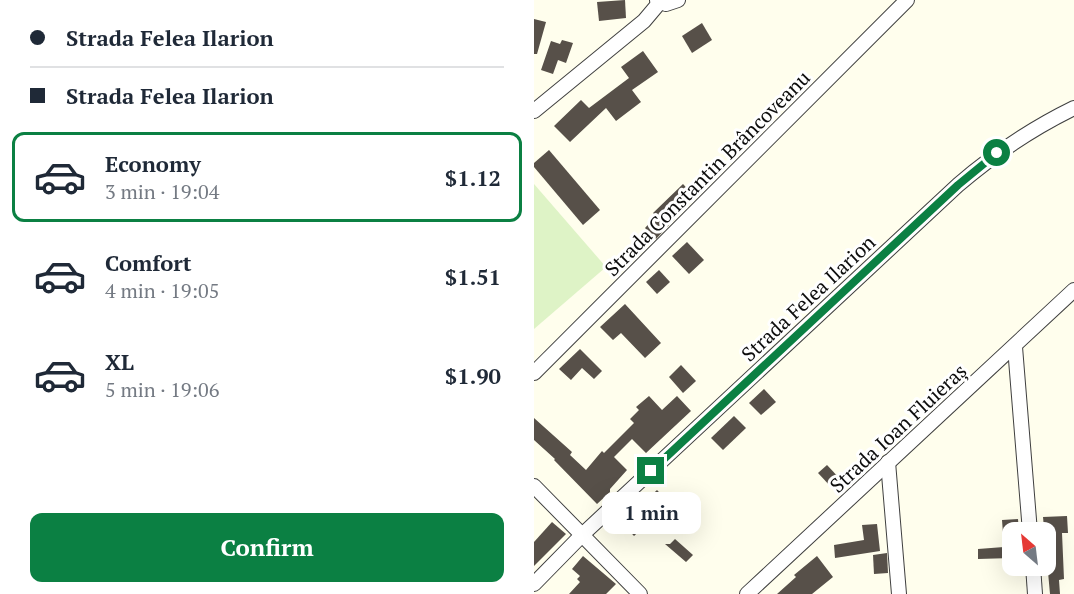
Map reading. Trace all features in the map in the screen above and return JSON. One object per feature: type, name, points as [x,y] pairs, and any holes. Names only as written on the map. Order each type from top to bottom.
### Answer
[{"type":"street","points":[[534,111],[644,21],[658,1],[672,3],[678,0]]},
{"type":"street","name":"Strada Constantin Brâncoveanu","points":[[534,373],[907,0]]},
{"type":"street","name":"Strada Felea Ilarion","points":[[534,584],[582,535],[958,185],[1008,144],[1074,108]]},
{"type":"street","name":"Strada Ioan Fluieraș","points":[[747,594],[1074,290]]},
{"type":"street","points":[[1015,347],[1029,522]]},
{"type":"street","points":[[888,462],[899,594]]},
{"type":"street","points":[[534,486],[640,594]]},
{"type":"street","points":[[1034,576],[1035,594]]},
{"type":"green space","points":[[534,184],[606,267],[534,329]]},
{"type":"building","points":[[625,0],[626,18],[599,21],[597,2]]},
{"type":"building","points":[[534,19],[546,22],[537,54],[534,54]]},
{"type":"building","points":[[702,23],[712,40],[692,53],[682,36]]},
{"type":"building","points":[[562,40],[573,43],[566,63],[558,60],[553,74],[541,70],[551,41],[560,44]]},
{"type":"building","points":[[643,51],[658,72],[632,90],[641,102],[616,121],[606,108],[570,142],[554,126],[581,100],[589,108],[629,78],[621,67]]},
{"type":"building","points":[[549,150],[600,210],[583,225],[534,167],[534,163]]},
{"type":"building","points":[[683,184],[695,197],[656,239],[645,228],[656,216],[653,213]]},
{"type":"building","points":[[687,242],[704,260],[689,274],[672,256]]},
{"type":"building","points":[[659,270],[670,282],[657,294],[646,282]]},
{"type":"building","points":[[625,304],[661,343],[645,358],[621,333],[613,340],[600,327]]},
{"type":"building","points":[[580,349],[602,371],[594,379],[582,368],[571,380],[559,369]]},
{"type":"building","points":[[681,365],[696,381],[683,393],[669,377]]},
{"type":"building","points":[[764,389],[776,402],[761,415],[749,403]]},
{"type":"building","points":[[649,396],[662,410],[677,396],[691,411],[646,453],[632,439],[614,457],[627,470],[610,489],[610,492],[597,504],[534,440],[534,418],[572,452],[570,455],[586,470],[602,451],[604,453],[634,423],[630,419],[639,410],[636,407]]},
{"type":"building","points":[[734,416],[746,428],[723,450],[711,438]]},
{"type":"building","points":[[827,465],[841,480],[832,488],[818,473]]},
{"type":"building","points":[[657,490],[674,508],[660,521],[655,516],[634,536],[622,523]]},
{"type":"building","points":[[1067,516],[1068,533],[1062,533],[1064,579],[1059,580],[1060,594],[1050,594],[1048,576],[1056,576],[1056,522],[1043,522],[1043,517]]},
{"type":"building","points":[[1018,519],[1018,522],[1002,522],[1002,520]]},
{"type":"building","points":[[552,522],[566,534],[534,566],[534,542]]},
{"type":"building","points":[[877,524],[880,551],[835,558],[834,545],[864,540],[862,525]]},
{"type":"building","points":[[675,539],[693,555],[686,562],[665,544],[670,544]]},
{"type":"building","points":[[1002,547],[1002,558],[978,559],[978,549]]},
{"type":"building","points":[[887,553],[888,573],[874,574],[873,555]]},
{"type":"building","points":[[583,556],[616,584],[606,594],[569,594],[580,582],[577,579],[580,576],[572,569]]},
{"type":"building","points":[[817,556],[833,577],[812,594],[777,594],[796,577],[794,575]]},
{"type":"route","points":[[651,471],[958,185],[997,153]]}]
